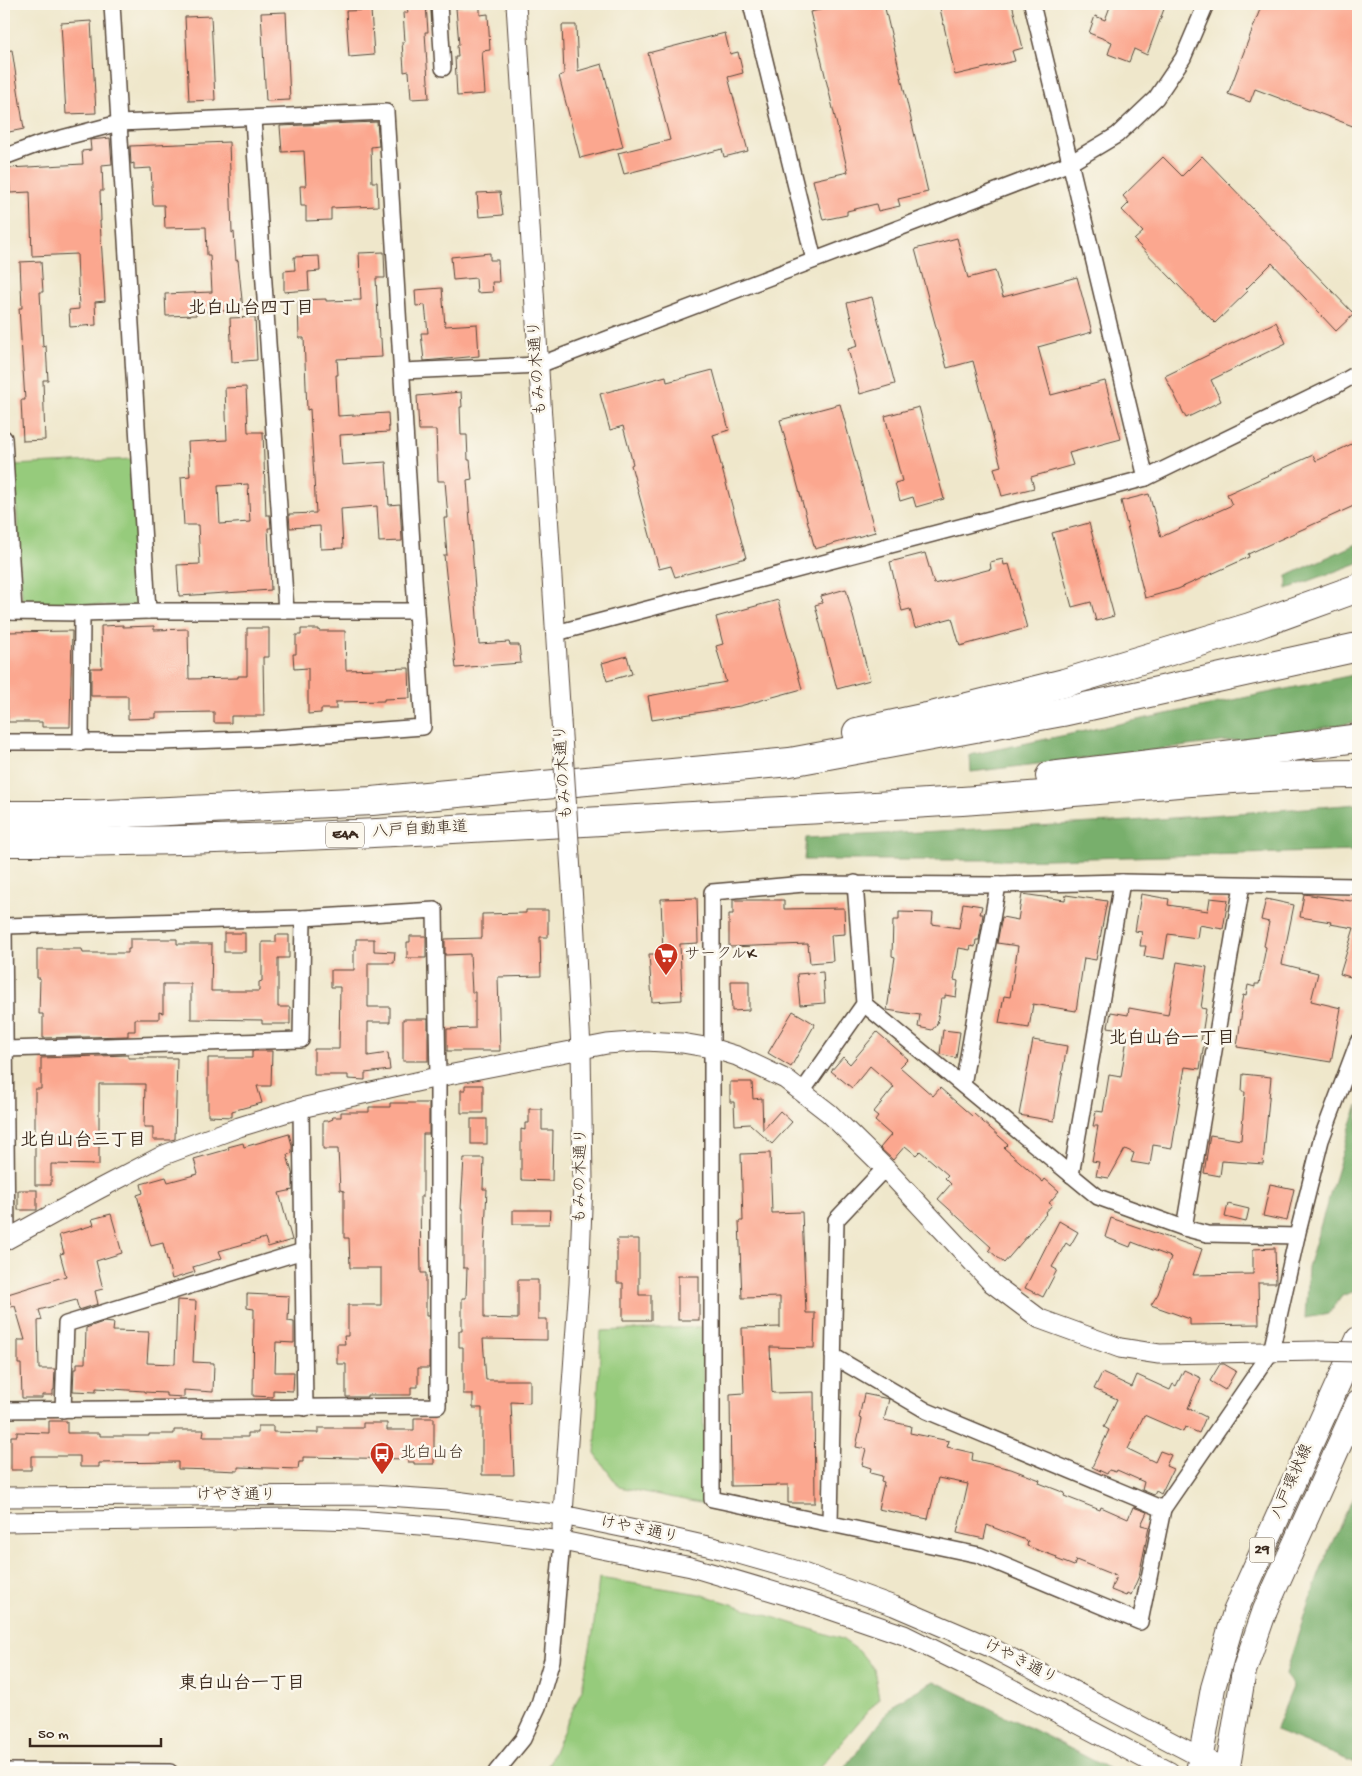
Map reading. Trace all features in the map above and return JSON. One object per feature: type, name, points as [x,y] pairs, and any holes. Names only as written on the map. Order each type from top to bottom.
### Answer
[{"type":"highway","points":[[620,778],[809,742],[926,717],[1064,683],[1250,627],[1358,588]]},
{"type":"highway","points":[[620,778],[790,762],[904,742],[1062,712],[1358,647]]},
{"type":"highway","points":[[687,816],[1090,772],[1358,738]]},
{"type":"highway","points":[[687,816],[990,799],[1219,781],[1358,774]]},
{"type":"highway","name":"八戸自動車道","points":[[4,815],[87,815],[372,801],[620,778]]},
{"type":"highway","name":"八戸自動車道","points":[[4,842],[88,842],[345,835],[687,816]]},
{"type":"main road","name":"八戸環状線","points":[[1199,1765],[1214,1688],[1235,1612],[1358,1339]]},
{"type":"main road","name":"八戸環状線","points":[[1229,1771],[1244,1671],[1265,1610],[1358,1403]]},
{"type":"street","points":[[112,4],[148,611]]},
{"type":"street","points":[[439,4],[443,68]]},
{"type":"street","name":"もみの木通り","points":[[516,4],[581,1049],[583,1182],[579,1284],[562,1515],[562,1540]]},
{"type":"street","points":[[751,4],[814,260]]},
{"type":"street","points":[[1032,4],[1146,478]]},
{"type":"street","points":[[402,371],[538,365],[1070,163],[1117,135],[1156,98],[1183,58],[1206,4]]},
{"type":"street","points":[[4,157],[39,144],[119,123],[253,119],[386,112],[423,727],[274,738],[81,743],[4,742]]},
{"type":"street","points":[[253,119],[286,612]]},
{"type":"street","points":[[556,633],[1146,478],[1358,373]]},
{"type":"street","points":[[4,438],[9,612],[415,611]]},
{"type":"street","points":[[81,743],[82,613]]},
{"type":"street","points":[[1071,1175],[1122,882]]},
{"type":"street","points":[[1358,886],[1122,882],[998,886],[855,883],[804,884],[712,892],[712,1499],[979,1556],[1140,1622],[1163,1509],[1271,1352],[1321,1140],[1358,1042]]},
{"type":"street","points":[[802,1092],[864,1004],[855,883]]},
{"type":"street","points":[[1184,1228],[1242,885]]},
{"type":"street","points":[[963,1085],[998,886]]},
{"type":"street","points":[[4,1410],[438,1406],[438,1077],[435,910],[303,918],[4,926],[6,1240],[164,1155],[239,1127],[301,1108],[438,1077],[607,1044],[682,1043],[711,1048],[762,1066],[785,1079],[802,1092],[829,1113],[885,1168],[992,1283],[1040,1319],[1120,1348],[1160,1354],[1358,1352]]},
{"type":"street","points":[[6,1049],[301,1040],[303,918]]},
{"type":"street","points":[[864,1004],[1098,1197],[1184,1228],[1207,1234],[1297,1236]]},
{"type":"street","points":[[301,1108],[305,1408]]},
{"type":"street","points":[[830,1523],[836,1220],[885,1168]]},
{"type":"street","points":[[64,1410],[66,1324],[303,1251]]},
{"type":"street","points":[[833,1356],[927,1411],[1163,1509]]},
{"type":"street","name":"けやき通り","points":[[4,1497],[371,1495],[448,1500],[562,1515],[725,1550],[795,1570],[894,1606],[990,1648],[1199,1765],[1229,1771]]},
{"type":"street","name":"けやき通り","points":[[4,1522],[290,1518],[347,1520],[457,1528],[562,1540],[690,1567],[805,1601],[904,1634],[1170,1772]]},
{"type":"street","points":[[496,1772],[523,1739],[538,1707],[552,1660],[562,1540]]},
{"type":"street","points":[[4,1771],[170,1772]]},
{"type":"green space","points":[[133,459],[140,598],[134,606],[27,604],[22,599],[14,465]]},
{"type":"green space","points":[[1358,543],[1358,563],[1287,589],[1287,576]]},
{"type":"green space","points":[[1358,674],[1358,722],[1271,736],[971,772],[970,755]]},
{"type":"green space","points":[[1358,804],[1358,851],[1012,860],[804,860],[806,838],[1131,821]]},
{"type":"green space","points":[[1358,1106],[1358,1290],[1342,1296],[1329,1314],[1305,1318],[1308,1267]]},
{"type":"green space","points":[[702,1327],[705,1504],[619,1487],[595,1454],[601,1331]]},
{"type":"green space","points":[[1358,1490],[1358,1764],[1275,1731],[1293,1687],[1286,1674],[1309,1603],[1326,1557]]},
{"type":"green space","points":[[599,1578],[700,1594],[842,1639],[859,1651],[874,1669],[879,1698],[816,1772],[545,1772],[582,1689],[593,1632]]},
{"type":"green space","points":[[934,1681],[1115,1772],[842,1772],[894,1703]]},
{"type":"building","points":[[426,4],[428,32],[425,32],[429,98],[411,99],[409,71],[404,72],[402,42],[405,42],[403,13],[408,13],[407,6]]},
{"type":"building","points":[[848,4],[884,4],[928,192],[898,199],[900,206],[878,211],[876,204],[847,211],[847,215],[823,220],[813,180],[848,172],[810,12]]},
{"type":"building","points":[[939,4],[1012,4],[1023,48],[1012,51],[1015,61],[955,75]]},
{"type":"building","points":[[1111,4],[1149,4],[1164,9],[1147,55],[1134,49],[1129,62],[1108,54],[1112,42],[1089,33],[1095,16],[1105,20]]},
{"type":"building","points":[[1262,4],[1358,4],[1358,128],[1255,89],[1250,102],[1228,94]]},
{"type":"building","points":[[480,6],[480,15],[488,14],[490,50],[482,51],[485,94],[457,96],[455,57],[458,57],[457,45],[459,45],[456,8]]},
{"type":"building","points":[[371,10],[374,55],[349,57],[346,11]]},
{"type":"building","points":[[286,12],[290,100],[266,101],[261,13]]},
{"type":"building","points":[[211,16],[215,100],[189,101],[185,17]]},
{"type":"building","points":[[91,21],[96,113],[66,114],[61,23]]},
{"type":"building","points":[[562,25],[576,25],[578,71],[602,64],[623,147],[580,158],[559,76],[564,74]]},
{"type":"building","points":[[725,33],[730,54],[738,52],[743,73],[728,77],[748,151],[724,157],[722,149],[624,174],[618,153],[670,140],[648,53]]},
{"type":"building","points":[[12,50],[24,129],[4,133],[4,51]]},
{"type":"building","points":[[377,122],[379,146],[371,147],[372,182],[377,182],[378,206],[331,208],[331,220],[306,221],[306,206],[301,206],[300,186],[306,186],[304,151],[282,152],[280,126]]},
{"type":"building","points":[[110,138],[112,164],[102,165],[103,191],[100,191],[105,301],[95,302],[96,325],[70,327],[69,310],[79,309],[77,254],[32,256],[30,192],[10,193],[9,168],[83,164],[82,151],[91,150],[90,140]]},
{"type":"building","points":[[229,142],[232,233],[234,232],[243,310],[196,312],[196,315],[166,316],[165,294],[212,292],[210,255],[207,255],[206,227],[165,228],[164,205],[153,205],[151,168],[134,169],[134,163],[131,164],[130,146]]},
{"type":"building","points":[[1202,156],[1354,314],[1336,331],[1272,263],[1246,289],[1248,291],[1215,323],[1134,240],[1143,232],[1122,210],[1129,203],[1123,196],[1163,157],[1182,176]]},
{"type":"building","points":[[500,192],[503,215],[479,217],[477,193]]},
{"type":"building","points":[[957,238],[968,278],[995,271],[1003,297],[1077,277],[1092,332],[1038,347],[1051,395],[1105,381],[1121,439],[1069,453],[1073,465],[1031,477],[1034,488],[1002,496],[994,468],[1001,466],[973,361],[947,368],[915,249]]},
{"type":"building","points":[[384,252],[385,278],[376,278],[379,338],[381,338],[382,357],[337,359],[338,416],[388,413],[389,432],[340,435],[342,465],[386,462],[389,505],[400,504],[402,541],[379,542],[377,506],[341,509],[343,548],[321,549],[320,526],[290,528],[289,514],[316,513],[310,409],[307,410],[304,338],[299,338],[298,300],[361,300],[359,253]]},
{"type":"building","points":[[490,253],[490,260],[498,260],[499,282],[492,282],[493,292],[477,293],[476,278],[453,280],[451,257]]},
{"type":"building","points":[[319,256],[320,271],[308,272],[309,290],[284,292],[284,271],[295,270],[294,257]]},
{"type":"building","points":[[41,261],[43,292],[40,292],[43,347],[46,346],[48,380],[43,380],[45,440],[23,441],[21,400],[25,400],[19,308],[22,308],[20,262]]},
{"type":"building","points":[[442,288],[445,326],[477,324],[479,356],[424,361],[421,333],[428,333],[425,305],[416,306],[415,290]]},
{"type":"building","points":[[872,297],[895,384],[860,394],[848,349],[858,346],[847,303]]},
{"type":"building","points":[[255,317],[257,360],[232,362],[230,318]]},
{"type":"building","points":[[1276,322],[1286,343],[1211,380],[1221,401],[1186,418],[1165,376]]},
{"type":"building","points":[[713,370],[729,430],[713,435],[746,558],[675,577],[671,566],[659,569],[631,465],[633,464],[623,426],[610,430],[600,394],[666,376],[667,382]]},
{"type":"building","points":[[246,387],[248,432],[263,432],[266,515],[270,515],[271,528],[268,528],[271,590],[179,596],[177,565],[200,564],[198,525],[184,525],[181,477],[190,476],[188,442],[227,440],[225,388]],"holes":[[[248,484],[250,522],[220,524],[218,486]]]},
{"type":"building","points":[[461,392],[461,435],[467,435],[468,460],[470,460],[472,479],[467,480],[479,644],[509,642],[510,645],[519,645],[521,663],[456,668],[444,555],[447,555],[444,518],[448,518],[445,481],[438,481],[436,430],[419,430],[417,396]]},
{"type":"building","points":[[840,404],[875,532],[815,549],[780,420]]},
{"type":"building","points":[[919,407],[944,499],[916,507],[913,497],[900,501],[895,483],[902,481],[885,416]]},
{"type":"building","points":[[1358,441],[1358,504],[1248,554],[1249,557],[1178,589],[1145,598],[1121,501],[1149,494],[1161,537],[1232,505],[1227,494],[1313,455],[1316,461]]},
{"type":"building","points":[[1089,523],[1114,616],[1096,621],[1091,602],[1072,607],[1052,533]]},
{"type":"building","points":[[925,553],[934,584],[991,569],[990,562],[1003,559],[1004,565],[1009,564],[1027,628],[960,646],[952,618],[915,628],[910,609],[902,611],[890,562]]},
{"type":"building","points":[[846,589],[870,680],[837,689],[815,605],[822,603],[821,596]]},
{"type":"building","points":[[778,600],[802,689],[740,706],[652,720],[648,696],[726,682],[716,646],[723,644],[716,617]]},
{"type":"building","points":[[123,625],[123,627],[154,626],[154,630],[188,629],[189,679],[238,678],[238,676],[247,676],[247,628],[269,628],[269,657],[263,657],[264,716],[231,716],[231,723],[214,723],[214,712],[156,713],[156,718],[128,719],[128,696],[91,696],[91,668],[102,668],[101,626]]},
{"type":"building","points":[[301,629],[345,631],[346,670],[409,668],[410,698],[384,699],[384,701],[336,702],[336,709],[321,709],[321,713],[308,714],[308,668],[294,669],[293,654],[296,654],[296,635],[301,635]]},
{"type":"building","points":[[72,631],[70,727],[42,727],[42,722],[8,722],[7,692],[4,692],[4,632]]},
{"type":"building","points":[[627,656],[632,674],[607,681],[602,663]]},
{"type":"building","points":[[1022,894],[1065,900],[1066,895],[1107,901],[1096,960],[1084,958],[1076,1011],[1033,1004],[1029,1028],[999,1023],[1004,996],[1010,997],[1018,946],[997,943],[1002,917],[1018,920]]},
{"type":"building","points":[[1141,894],[1169,899],[1168,905],[1208,911],[1210,898],[1228,900],[1223,929],[1199,925],[1197,938],[1168,934],[1164,959],[1144,956],[1146,946],[1140,946],[1142,932],[1135,931]]},
{"type":"building","points":[[1304,894],[1358,902],[1358,973],[1356,973],[1354,978],[1340,974],[1354,928],[1300,917]]},
{"type":"building","points":[[697,898],[698,943],[680,944],[682,1000],[652,1002],[649,954],[663,954],[661,899]]},
{"type":"building","points":[[1266,899],[1294,905],[1282,964],[1318,973],[1311,1001],[1341,1008],[1331,1062],[1237,1047],[1243,995],[1246,996],[1248,985],[1255,987],[1255,984],[1259,984],[1269,922],[1261,920]]},
{"type":"building","points":[[733,900],[784,900],[784,909],[844,908],[845,934],[831,935],[833,961],[810,963],[808,944],[729,947],[729,914],[733,914]]},
{"type":"building","points":[[963,903],[982,906],[980,914],[983,914],[979,940],[976,940],[975,947],[971,946],[970,950],[959,948],[954,980],[958,981],[956,997],[945,995],[945,998],[941,998],[937,1024],[932,1030],[918,1027],[920,1015],[887,1010],[895,957],[892,956],[893,920],[899,920],[899,912],[933,913],[932,924],[959,928]]},
{"type":"building","points":[[526,910],[548,910],[548,937],[540,937],[541,976],[498,977],[500,1051],[447,1051],[447,1029],[475,1028],[475,992],[472,992],[470,954],[445,955],[445,939],[482,938],[482,914],[526,913]]},
{"type":"building","points":[[224,933],[245,933],[245,952],[224,952]]},
{"type":"building","points":[[276,935],[289,935],[289,958],[278,958],[278,1007],[290,1007],[290,1024],[262,1024],[262,1020],[191,1019],[191,984],[163,984],[163,1013],[159,1012],[159,1019],[135,1019],[135,1031],[128,1031],[128,1036],[43,1038],[43,1014],[39,1014],[40,978],[37,978],[37,949],[82,949],[83,953],[128,953],[130,939],[177,939],[177,944],[212,944],[211,991],[259,991],[259,982],[262,981],[262,942],[276,942]]},
{"type":"building","points":[[410,936],[426,936],[426,958],[407,958],[407,942],[410,942]]},
{"type":"building","points":[[356,939],[374,939],[374,951],[395,952],[394,963],[368,963],[368,1007],[390,1007],[390,1022],[368,1022],[368,1056],[388,1053],[390,1070],[365,1073],[365,1080],[348,1079],[348,1075],[314,1075],[314,1049],[339,1049],[340,987],[331,987],[331,970],[354,970]]},
{"type":"building","points":[[1177,962],[1207,967],[1201,1008],[1206,1009],[1201,1042],[1204,1043],[1200,1069],[1185,1067],[1172,1148],[1153,1145],[1150,1165],[1131,1162],[1134,1153],[1125,1149],[1109,1178],[1096,1176],[1099,1162],[1092,1161],[1098,1126],[1093,1126],[1096,1111],[1103,1112],[1109,1075],[1121,1077],[1127,1038],[1124,1037],[1126,1030],[1108,1027],[1111,1012],[1128,1015],[1129,1008],[1168,1015]]},
{"type":"building","points":[[823,972],[825,1003],[800,1005],[797,974]]},
{"type":"building","points":[[731,981],[749,981],[749,1010],[732,1011]]},
{"type":"building","points":[[793,1011],[815,1024],[791,1067],[768,1053]]},
{"type":"building","points":[[403,1019],[428,1019],[428,1061],[403,1061]]},
{"type":"building","points":[[943,1030],[960,1032],[956,1058],[940,1054]]},
{"type":"building","points":[[877,1032],[908,1059],[900,1067],[933,1096],[940,1088],[972,1116],[974,1114],[1008,1144],[1004,1148],[1043,1182],[1045,1179],[1059,1191],[1049,1203],[1052,1205],[1046,1214],[1004,1263],[989,1250],[991,1247],[938,1199],[951,1184],[945,1178],[948,1175],[920,1151],[916,1155],[905,1146],[893,1160],[880,1148],[891,1135],[875,1121],[878,1117],[873,1113],[894,1087],[870,1066],[852,1088],[831,1071],[843,1057],[850,1064]]},
{"type":"building","points":[[1033,1040],[1067,1046],[1054,1121],[1019,1115]]},
{"type":"building","points":[[252,1051],[272,1051],[271,1086],[257,1086],[262,1103],[232,1111],[232,1117],[208,1116],[208,1058],[252,1058]]},
{"type":"building","points":[[128,1055],[128,1058],[177,1058],[175,1139],[153,1140],[153,1127],[144,1127],[145,1084],[99,1084],[99,1165],[51,1164],[51,1185],[35,1185],[35,1089],[41,1089],[41,1058]]},
{"type":"building","points":[[1243,1074],[1271,1077],[1263,1164],[1222,1161],[1220,1176],[1204,1173],[1210,1135],[1241,1140],[1245,1092],[1242,1092]]},
{"type":"building","points":[[730,1082],[752,1082],[753,1099],[762,1098],[763,1130],[780,1111],[792,1122],[772,1144],[750,1124],[735,1125],[734,1102],[730,1102]]},
{"type":"building","points":[[465,1085],[483,1085],[483,1113],[461,1113],[461,1090],[465,1090]]},
{"type":"building","points":[[390,1103],[429,1103],[429,1134],[423,1134],[423,1197],[420,1197],[421,1273],[426,1273],[426,1316],[429,1316],[429,1368],[418,1368],[418,1387],[411,1387],[411,1395],[346,1397],[346,1364],[337,1364],[337,1344],[345,1344],[344,1336],[348,1336],[348,1305],[381,1305],[381,1268],[350,1268],[349,1238],[344,1238],[344,1191],[340,1190],[338,1149],[323,1149],[323,1121],[333,1119],[332,1117],[341,1117],[341,1112],[369,1112],[369,1107],[390,1107]]},
{"type":"building","points":[[529,1109],[542,1109],[542,1130],[553,1130],[552,1181],[521,1180],[521,1129],[525,1130],[525,1123],[529,1123]]},
{"type":"building","points":[[471,1119],[487,1119],[487,1144],[471,1144]]},
{"type":"building","points":[[289,1134],[292,1153],[287,1155],[293,1176],[293,1190],[279,1193],[292,1240],[268,1247],[265,1238],[219,1251],[222,1258],[193,1267],[195,1272],[172,1279],[163,1243],[151,1246],[137,1195],[143,1193],[141,1184],[166,1177],[168,1182],[198,1174],[194,1159],[243,1143],[244,1147]]},
{"type":"building","points":[[770,1153],[772,1213],[802,1212],[806,1313],[815,1313],[814,1348],[770,1347],[772,1392],[814,1392],[815,1503],[788,1503],[788,1485],[731,1486],[730,1394],[744,1393],[742,1328],[780,1327],[780,1297],[742,1298],[739,1221],[743,1221],[741,1154]]},
{"type":"building","points":[[464,1158],[484,1158],[483,1189],[487,1189],[484,1250],[484,1318],[518,1319],[518,1280],[538,1280],[538,1319],[547,1319],[547,1340],[483,1339],[486,1380],[530,1380],[530,1403],[511,1402],[514,1475],[482,1475],[482,1408],[473,1408],[473,1394],[463,1394],[463,1347],[459,1347],[459,1331],[462,1331],[462,1298],[466,1298],[467,1268],[463,1268],[463,1209],[461,1209]]},
{"type":"building","points":[[1270,1184],[1294,1189],[1287,1221],[1263,1216]]},
{"type":"building","points":[[18,1190],[37,1190],[37,1210],[18,1210]]},
{"type":"building","points":[[1228,1204],[1249,1209],[1246,1222],[1225,1217]]},
{"type":"building","points":[[513,1210],[550,1210],[549,1224],[513,1224]]},
{"type":"building","points":[[111,1214],[122,1253],[96,1261],[103,1289],[95,1291],[98,1304],[79,1310],[76,1300],[39,1310],[42,1320],[38,1321],[39,1369],[55,1369],[54,1390],[53,1395],[42,1395],[42,1398],[22,1398],[21,1364],[18,1364],[18,1340],[25,1340],[15,1306],[11,1307],[8,1294],[66,1276],[60,1254],[64,1253],[59,1235],[94,1225],[92,1219]]},
{"type":"building","points":[[1111,1218],[1202,1249],[1193,1275],[1253,1274],[1253,1249],[1275,1248],[1276,1283],[1258,1283],[1259,1324],[1190,1325],[1190,1319],[1151,1305],[1158,1294],[1171,1257],[1132,1242],[1130,1247],[1105,1237]]},
{"type":"building","points":[[1059,1221],[1078,1232],[1070,1246],[1066,1243],[1052,1267],[1057,1270],[1043,1297],[1025,1288]]},
{"type":"building","points":[[617,1239],[639,1239],[639,1295],[651,1295],[651,1320],[623,1320],[623,1283],[617,1283]]},
{"type":"building","points":[[678,1276],[699,1276],[699,1320],[678,1320]]},
{"type":"building","points":[[247,1294],[289,1296],[288,1321],[294,1322],[294,1343],[276,1342],[275,1372],[294,1372],[293,1391],[273,1390],[273,1397],[253,1396],[254,1309],[247,1308]]},
{"type":"building","points":[[177,1300],[196,1301],[193,1362],[214,1363],[213,1392],[184,1390],[184,1397],[166,1396],[166,1393],[96,1388],[96,1392],[73,1391],[74,1369],[77,1369],[77,1363],[85,1363],[86,1328],[103,1322],[114,1323],[113,1331],[149,1332],[147,1363],[175,1364]]},
{"type":"building","points":[[1220,1364],[1224,1364],[1236,1371],[1225,1390],[1210,1381]]},
{"type":"building","points":[[1184,1370],[1201,1378],[1188,1408],[1206,1417],[1199,1433],[1185,1427],[1183,1432],[1144,1415],[1128,1449],[1155,1462],[1160,1451],[1171,1455],[1166,1466],[1173,1469],[1161,1494],[1156,1491],[1154,1495],[1142,1490],[1144,1482],[1117,1470],[1116,1472],[1109,1470],[1107,1474],[1092,1467],[1109,1430],[1104,1427],[1117,1399],[1094,1389],[1102,1373],[1132,1387],[1137,1375],[1170,1390],[1173,1384],[1176,1386]]},
{"type":"building","points":[[864,1394],[889,1399],[884,1420],[911,1426],[910,1433],[949,1441],[947,1447],[973,1453],[972,1460],[1011,1469],[1040,1480],[1039,1483],[1065,1493],[1064,1496],[1100,1510],[1101,1507],[1128,1519],[1133,1507],[1147,1512],[1141,1525],[1149,1527],[1139,1576],[1131,1595],[1127,1593],[1126,1596],[1111,1590],[1116,1576],[1076,1560],[1074,1566],[1056,1559],[1057,1557],[1027,1546],[1028,1541],[987,1525],[984,1539],[957,1533],[968,1484],[938,1478],[928,1519],[878,1509],[884,1482],[881,1481],[882,1476],[870,1473],[871,1468],[862,1465],[866,1449],[856,1447],[862,1419],[859,1418]]},
{"type":"building","points":[[414,1418],[434,1418],[434,1464],[414,1464],[414,1462],[408,1462],[408,1459],[303,1457],[303,1462],[299,1462],[298,1469],[238,1467],[238,1471],[178,1469],[178,1462],[99,1463],[99,1467],[80,1467],[80,1456],[31,1456],[31,1470],[11,1470],[11,1436],[17,1436],[17,1432],[49,1433],[49,1421],[67,1421],[67,1433],[100,1433],[100,1436],[149,1436],[149,1434],[174,1434],[174,1430],[204,1430],[203,1437],[248,1437],[248,1433],[258,1433],[258,1426],[273,1426],[273,1432],[318,1433],[318,1428],[363,1428],[363,1423],[387,1423],[387,1430],[414,1430]]},
{"type":"place","name":"サークルK","points":[[666,976]]},
{"type":"place","name":"北白山台","points":[[382,1475]]},
{"type":"district","name":"北白山台四丁目","points":[[251,309]]},
{"type":"district","name":"北白山台一丁目","points":[[1172,1039]]},
{"type":"district","name":"北白山台三丁目","points":[[83,1141]]},
{"type":"district","name":"東白山台一丁目","points":[[242,1684]]}]
